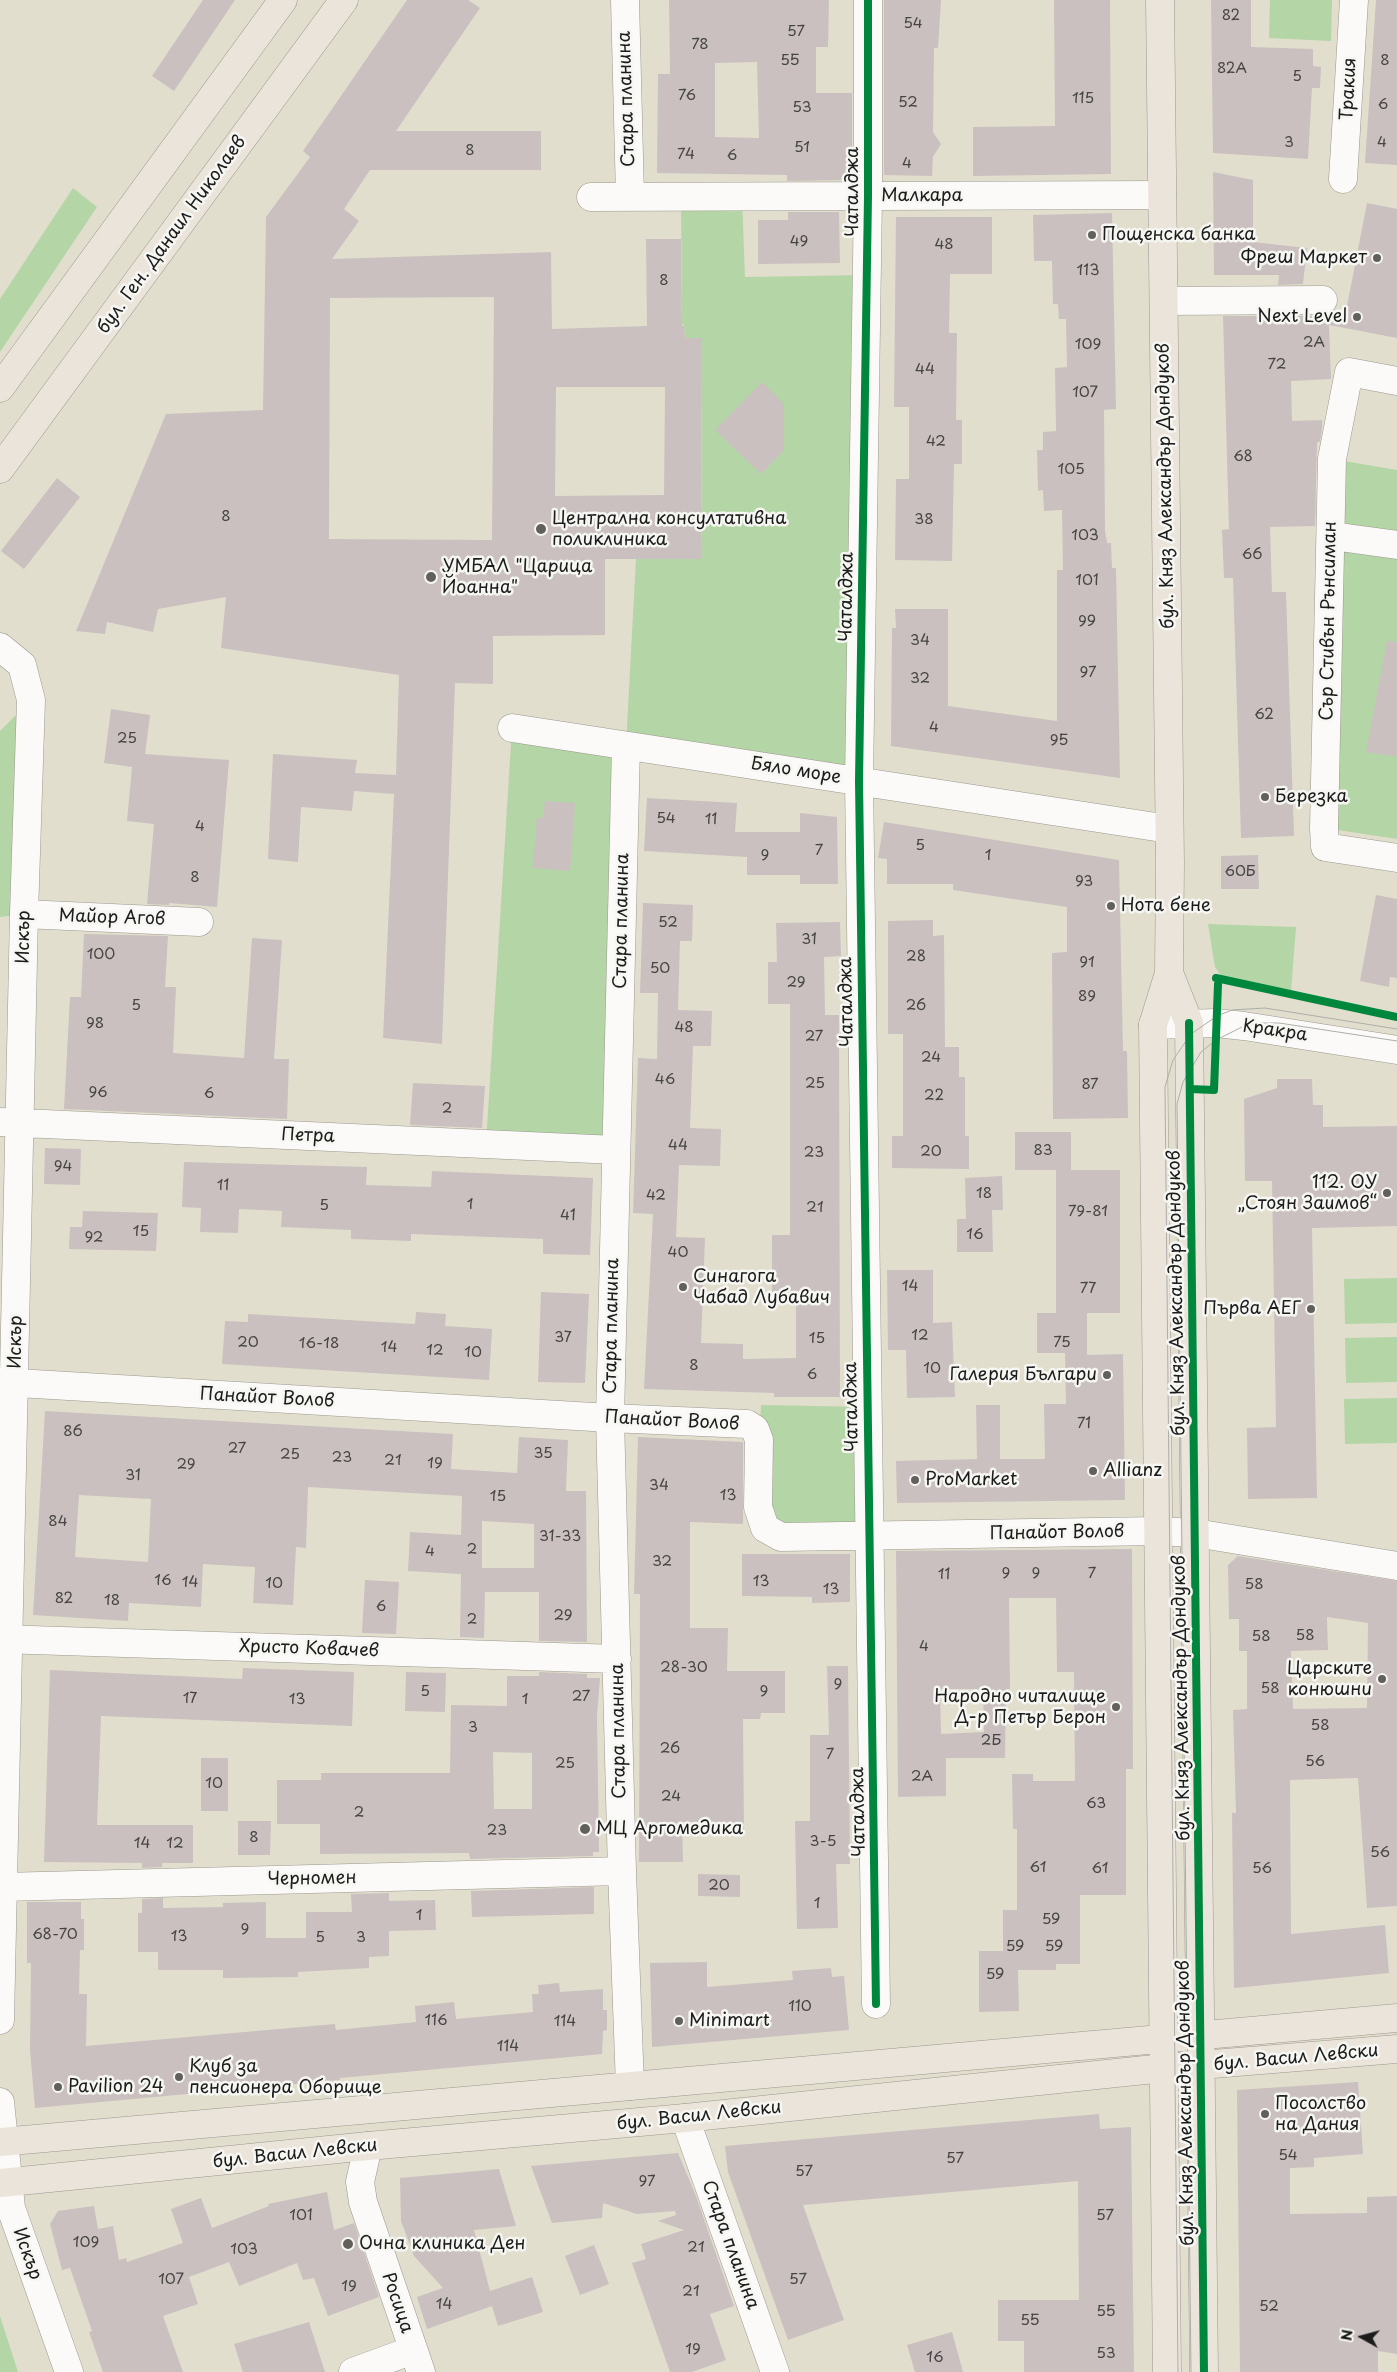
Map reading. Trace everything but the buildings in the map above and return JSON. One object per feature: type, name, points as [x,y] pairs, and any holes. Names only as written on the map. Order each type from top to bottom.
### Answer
[{"type":"main road","points":[[0,388],[283,0]]},
{"type":"main road","name":"бул. Ген. Данаил Николаев","points":[[0,469],[344,0]]},
{"type":"main road","name":"бул. Княз Александър Дондуков","points":[[1160,0],[1169,972],[1152,1025],[1167,2372]]},
{"type":"main road","name":"бул. Княз Александър Дондуков","points":[[1169,972],[1189,1024],[1204,2372]]},
{"type":"main road","name":"бул. Васил Левски","points":[[2,2142],[1397,2018]]},
{"type":"main road","name":"бул. Васил Левски","points":[[3,2183],[368,2146],[685,2118],[1164,2068],[1397,2049]]},
{"type":"street","name":"Стара планина","points":[[624,0],[630,197]]},
{"type":"street","name":"Чаталджа","points":[[868,0],[868,196],[859,781],[876,2004]]},
{"type":"street","name":"Тракия","points":[[1343,179],[1354,0]]},
{"type":"street","name":"Малкара","points":[[591,197],[1162,195]]},
{"type":"street","points":[[1164,301],[1324,300]]},
{"type":"street","name":"Сър Стивън Рънсиман","points":[[1397,381],[1349,372],[1332,460],[1332,536],[1324,847],[1397,858]]},
{"type":"street","points":[[1332,536],[1397,545]]},
{"type":"street","points":[[0,647],[11,670]]},
{"type":"street","name":"Искър","points":[[0,2020],[10,1123],[24,914],[31,700],[11,670]]},
{"type":"street","name":"Бяло море","points":[[512,728],[1169,829]]},
{"type":"street","name":"Стара планина","points":[[626,746],[610,1418],[622,1871],[630,2086]]},
{"type":"street","name":"Майор Агов","points":[[24,914],[199,922]]},
{"type":"street","name":"Кракра","points":[[1152,1025],[1216,1023],[1261,1028],[1397,1050]]},
{"type":"street","name":"Петра","points":[[10,1123],[616,1150]]},
{"type":"street","name":"Панайот Волов","points":[[8,1383],[610,1418],[747,1424],[755,1429],[759,1440],[758,1507],[765,1528],[780,1537],[1158,1531],[1195,1533],[1397,1566]]},
{"type":"street","name":"Христо Ковачев","points":[[5,1639],[617,1659]]},
{"type":"street","name":"Черномен","points":[[2,1887],[622,1871]]},
{"type":"street","name":"Искър","points":[[0,2102],[3,2183],[69,2372]]},
{"type":"street","name":"Стара планина","points":[[685,2118],[775,2372]]},
{"type":"street","name":"Росица","points":[[368,2146],[360,2182],[363,2202],[417,2361]]},
{"type":"street","points":[[353,2372],[417,2361]]},
{"type":"green space","points":[[1270,0],[1332,0],[1331,41],[1269,38]]},
{"type":"green space","points":[[73,188],[97,207],[0,352],[0,299]]},
{"type":"green space","points":[[681,197],[742,197],[745,277],[867,275],[859,781],[626,746],[616,1150],[486,1144],[512,728],[626,745],[636,559],[701,559],[702,338],[685,338],[684,326],[682,324]]},
{"type":"green space","points":[[1332,459],[1397,470],[1397,839],[1324,828]]},
{"type":"green space","points":[[31,700],[24,914],[0,917],[0,731]]},
{"type":"green space","points":[[1208,924],[1296,927],[1291,992],[1227,980],[1222,977],[1215,967]]},
{"type":"green space","points":[[1397,1278],[1397,1323],[1345,1324],[1344,1279]]},
{"type":"green space","points":[[1397,1337],[1397,1382],[1346,1383],[1345,1338]]},
{"type":"green space","points":[[1397,1398],[1397,1443],[1345,1444],[1344,1399]]},
{"type":"green space","points":[[761,1405],[867,1407],[870,1536],[765,1528],[759,1440]]},
{"type":"green space","points":[[0,2316],[18,2372],[0,2372]]},
{"type":"tram line","points":[[1178,2372],[1165,1087],[1173,1060],[1191,1034],[1217,1016],[1232,1010],[1265,1008],[1397,1029]]},
{"type":"tram line","points":[[1191,2372],[1177,1104],[1183,1082],[1201,1052],[1216,1040],[1244,1026],[1279,1023],[1397,1041]]},
{"type":"cycle path","points":[[868,0],[868,196],[859,781],[876,2004]]},
{"type":"cycle path","points":[[1216,978],[1397,1017]]},
{"type":"cycle path","points":[[1190,1089],[1214,1090],[1218,984]]},
{"type":"cycle path","points":[[1189,1023],[1204,2372]]},
{"type":"place","name":"Пощенска банка","points":[[1092,235]]},
{"type":"place","name":"Фреш Маркет","points":[[1377,258]]},
{"type":"place","name":"Next Level","points":[[1357,317]]},
{"type":"place","name":"Централна консултативна поликлиника","points":[[541,529]]},
{"type":"place","name":"УМБАЛ \"Царица Йоанна\"","points":[[431,577]]},
{"type":"place","name":"Березка","points":[[1265,797]]},
{"type":"place","name":"Нота бене","points":[[1111,906]]},
{"type":"place","name":"112. ОУ „Стоян Заимов“","points":[[1387,1193]]},
{"type":"place","name":"Синагога Чабад Лубавич","points":[[683,1287]]},
{"type":"place","name":"Първа АЕГ","points":[[1311,1309]]},
{"type":"place","name":"Галерия Българи","points":[[1107,1375]]},
{"type":"place","name":"Allianz","points":[[1093,1471]]},
{"type":"place","name":"ProMarket","points":[[915,1480]]},
{"type":"place","name":"Царските конюшни","points":[[1382,1679]]},
{"type":"place","name":"Народно читалище Д-р Петър Берон","points":[[1116,1707]]},
{"type":"place","name":"МЦ Аргомедика","points":[[585,1829]]},
{"type":"place","name":"Minimart","points":[[679,2021]]},
{"type":"place","name":"Клуб за пенсионера Оборище","points":[[179,2077]]},
{"type":"place","name":"Pavilion 24","points":[[58,2087]]},
{"type":"place","name":"Посолство на Дания","points":[[1265,2114]]},
{"type":"place","name":"Очна клиника Ден","points":[[348,2244]]}]
